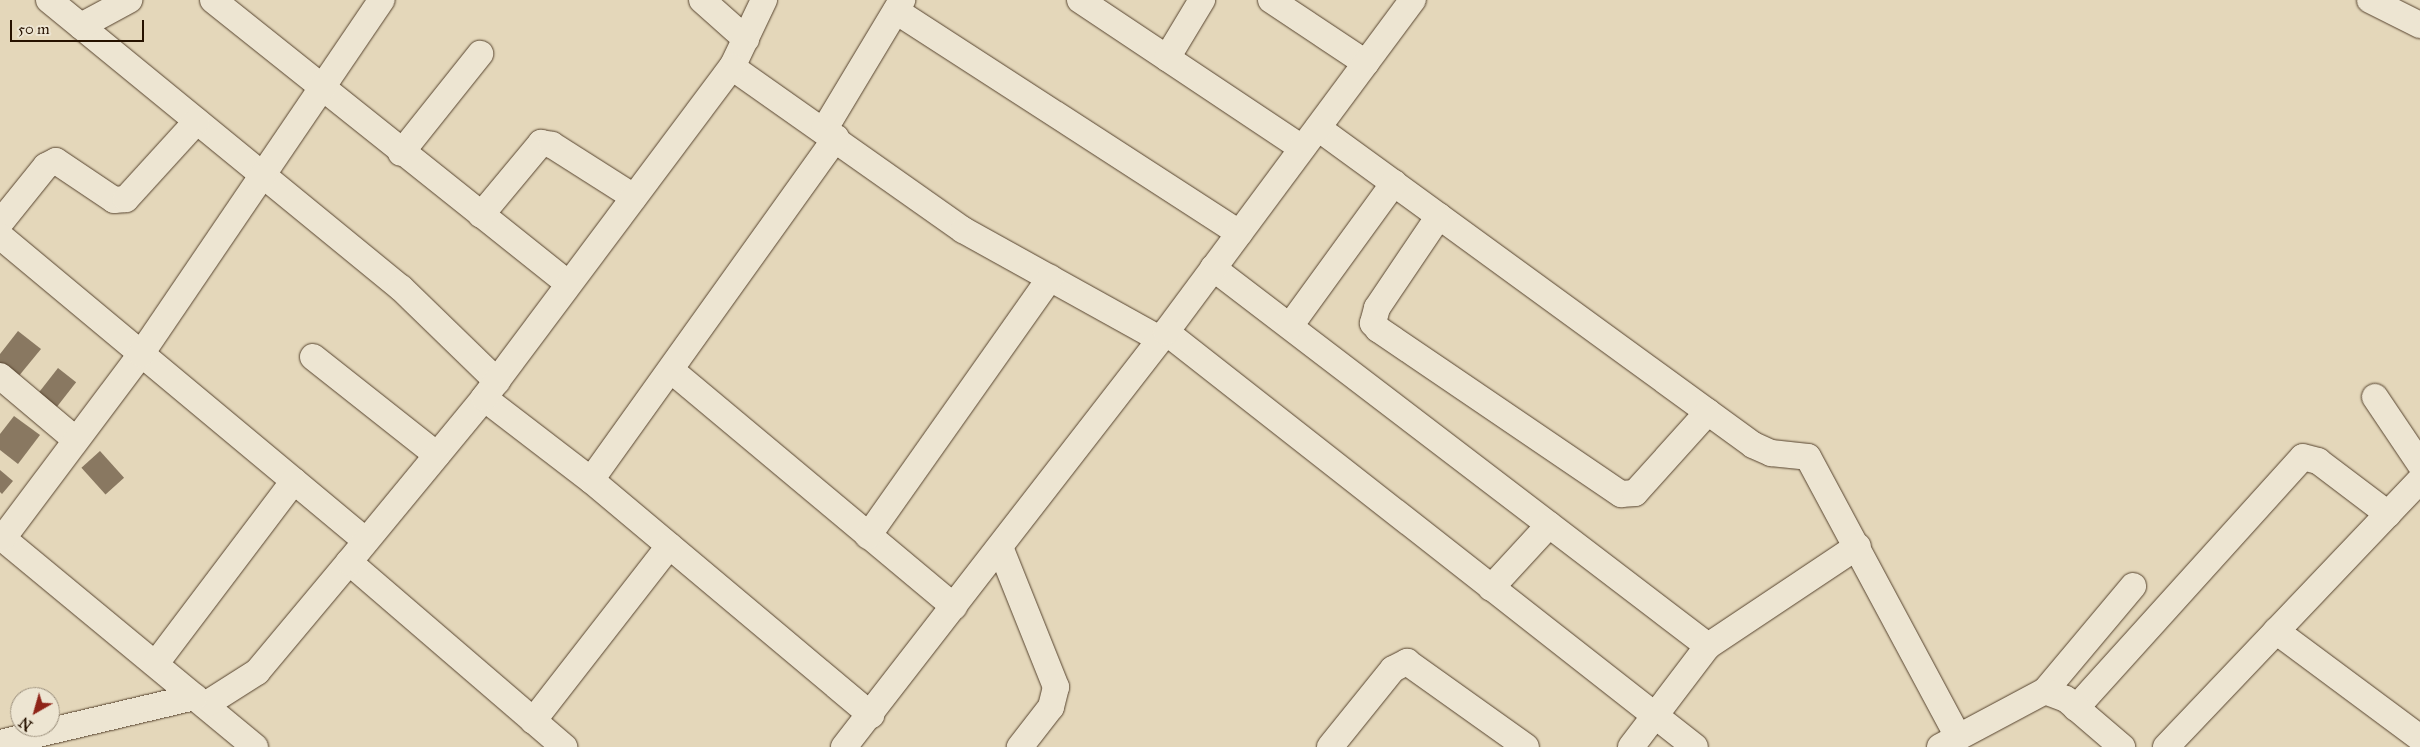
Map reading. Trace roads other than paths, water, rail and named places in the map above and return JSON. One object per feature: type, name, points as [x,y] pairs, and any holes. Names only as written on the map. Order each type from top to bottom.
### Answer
[{"type":"street","points":[[49,0],[198,120],[411,297],[490,390],[591,480],[871,715]]},
{"type":"street","points":[[81,26],[129,0]]},
{"type":"street","points":[[213,0],[322,91],[569,284]]},
{"type":"street","points":[[255,747],[157,662],[1,537],[141,354],[322,91],[382,0]]},
{"type":"street","points":[[702,0],[746,39]]},
{"type":"street","points":[[0,743],[200,701],[257,672],[490,390],[732,67],[764,0]]},
{"type":"street","points":[[1080,0],[1302,148]]},
{"type":"street","points":[[1167,58],[1202,0]]},
{"type":"street","points":[[1271,0],[1366,63]]},
{"type":"street","points":[[844,747],[871,715],[1163,336],[1413,0]]},
{"type":"street","points":[[2370,0],[2420,26]]},
{"type":"street","points":[[591,480],[671,370],[830,134],[899,5],[1239,233]]},
{"type":"street","points":[[401,153],[480,54]]},
{"type":"street","points":[[732,67],[830,134],[963,230],[1050,278],[1163,336],[1695,747]]},
{"type":"street","points":[[0,223],[46,166],[56,161],[114,200],[126,199],[198,120]]},
{"type":"street","points":[[1318,128],[1761,450],[1808,457],[1858,546],[1949,742],[2045,692],[2133,586]]},
{"type":"street","points":[[481,215],[541,144],[552,145],[634,197]]},
{"type":"street","points":[[1290,326],[1394,183]]},
{"type":"street","points":[[1439,216],[1377,308],[1373,323],[1378,329],[1621,494],[1635,493],[1708,412]]},
{"type":"street","points":[[0,236],[366,541]]},
{"type":"street","points":[[1213,268],[1708,646]]},
{"type":"street","points":[[868,536],[1050,278]]},
{"type":"street","points":[[313,357],[437,455]]},
{"type":"street","points":[[671,370],[954,607]]},
{"type":"street","points":[[0,376],[76,440]]},
{"type":"street","points":[[2375,397],[2420,464]]},
{"type":"street","points":[[2076,708],[2303,457],[2318,461],[2388,514]]},
{"type":"street","points":[[2166,747],[2420,480]]},
{"type":"street","points":[[157,662],[294,481]]},
{"type":"street","points":[[1491,588],[1549,525]]},
{"type":"street","points":[[533,720],[669,546]]},
{"type":"street","points":[[1632,747],[1708,646],[1858,546]]},
{"type":"street","points":[[1000,547],[1056,687],[1050,708],[1020,747]]},
{"type":"street","points":[[348,562],[564,747]]},
{"type":"street","points":[[2276,631],[2420,738]]},
{"type":"street","points":[[1330,747],[1393,669],[1407,662],[1526,747]]},
{"type":"street","points":[[2045,692],[2076,708],[2122,747]]}]
